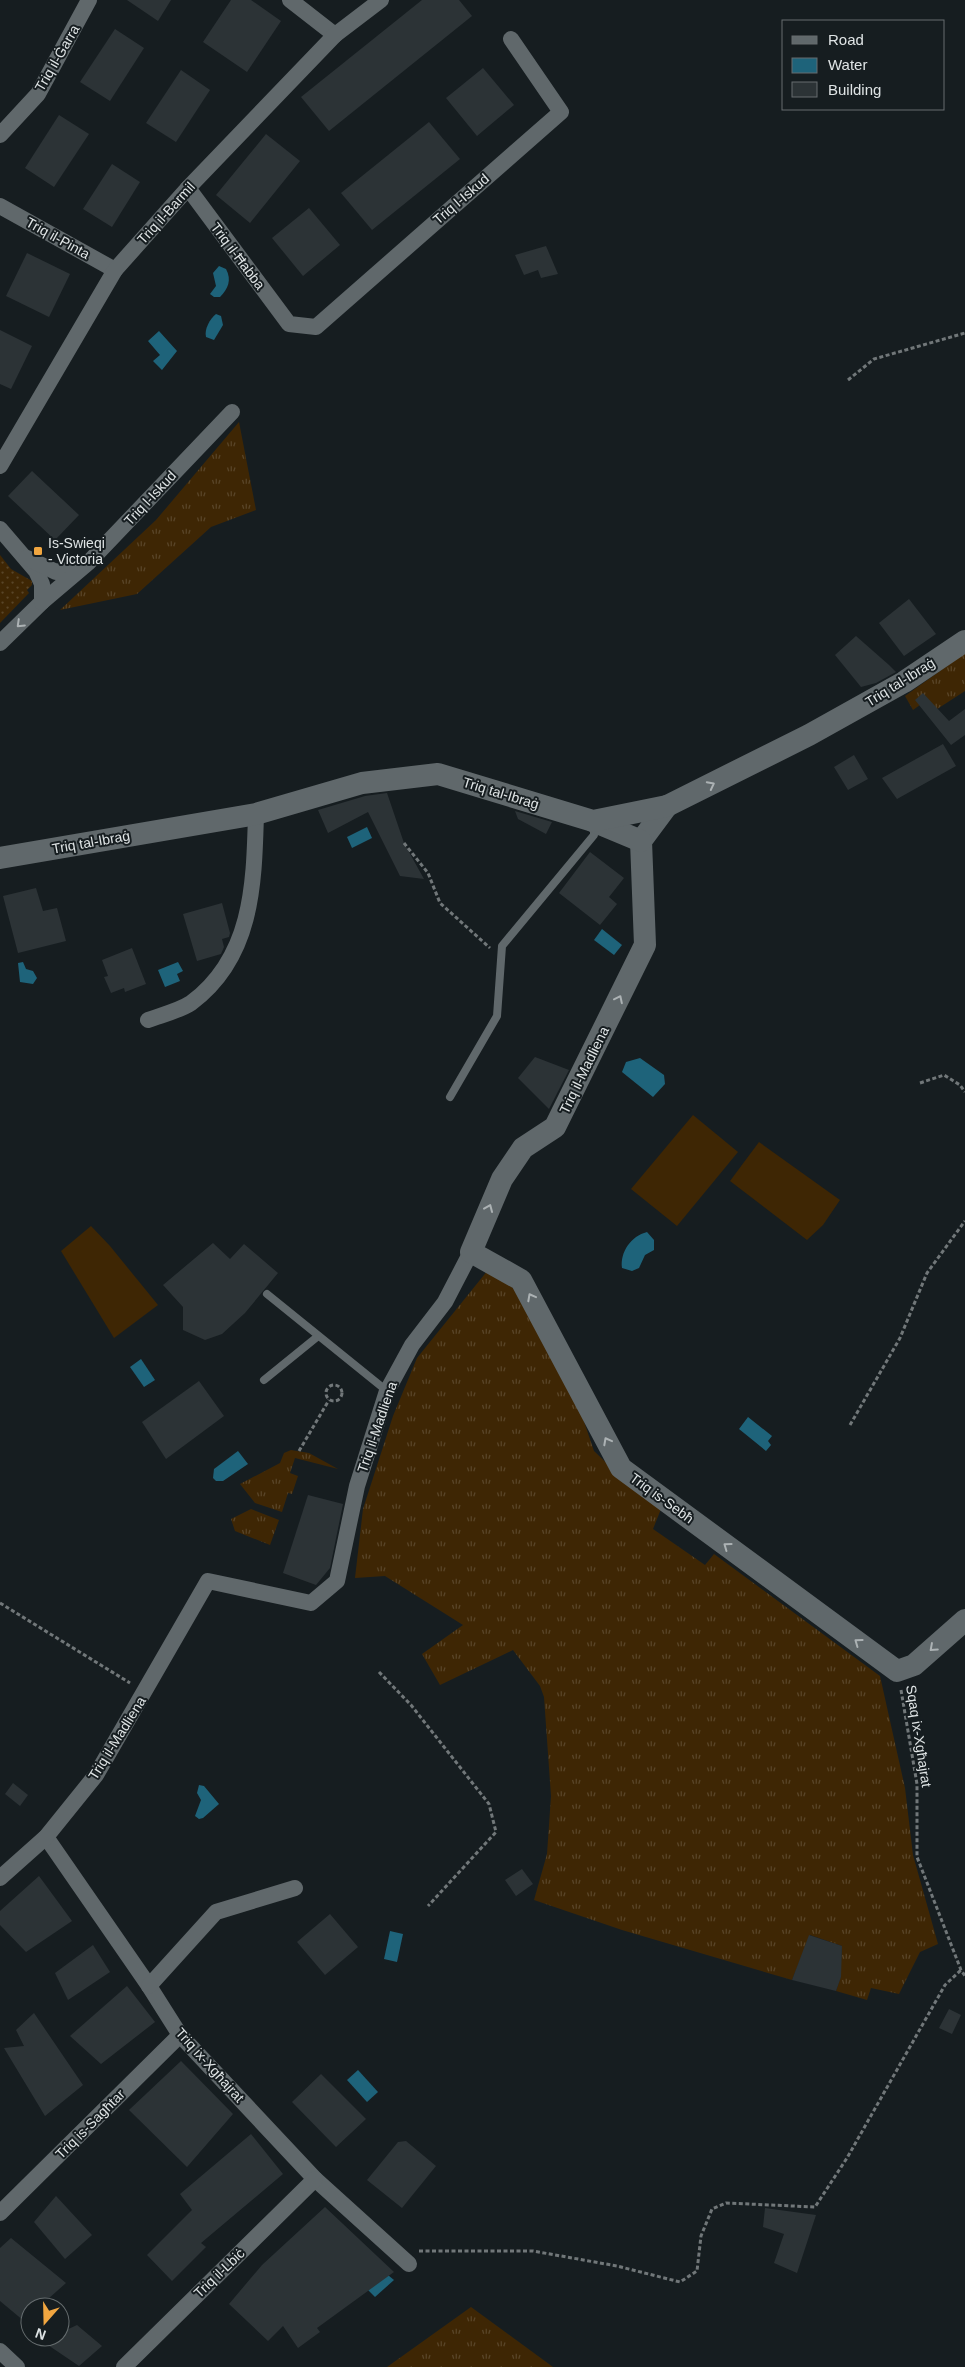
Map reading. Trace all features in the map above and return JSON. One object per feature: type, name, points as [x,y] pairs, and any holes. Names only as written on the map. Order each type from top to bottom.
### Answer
[{"type":"main road","name":"Triq tal-Ibraġ","points":[[0,858],[256,814],[362,783],[438,774],[593,821],[667,806],[818,730],[904,682],[965,640]]},
{"type":"main road","points":[[593,821],[641,841],[667,806]]},
{"type":"main road","name":"Triq il-Madliena","points":[[471,1252],[502,1179],[523,1148],[556,1127],[645,945],[641,841]]},
{"type":"main road","name":"Triq is-Sebħ","points":[[471,1252],[521,1280],[621,1468],[897,1671]]},
{"type":"main road","points":[[897,1671],[914,1665],[965,1620]]},
{"type":"street","name":"Triq il-Ġarra","points":[[0,135],[38,94],[89,0]]},
{"type":"street","points":[[290,0],[335,35]]},
{"type":"street","name":"Triq il-Barmil","points":[[0,466],[7,438],[115,270],[188,188],[335,35],[381,0]]},
{"type":"street","name":"Triq l-Iskud","points":[[289,324],[316,327],[561,112],[511,39]]},
{"type":"street","name":"Triq il-Ħabba","points":[[188,188],[289,324]]},
{"type":"street","name":"Triq il-Pinta","points":[[0,206],[115,270]]},
{"type":"street","name":"Triq l-Iskud","points":[[0,643],[42,602],[88,563],[232,412]]},
{"type":"street","points":[[0,529],[36,571],[42,584],[42,602]]},
{"type":"street","points":[[0,546],[56,572],[88,563]]},
{"type":"street","points":[[148,1020],[189,1004],[199,996],[221,970],[240,939],[248,915],[254,878],[256,814]]},
{"type":"street","name":"Triq il-Madliena","points":[[0,1878],[46,1837],[96,1775],[208,1581],[311,1603],[337,1580],[357,1486],[386,1391],[412,1345],[445,1302],[471,1252]]},
{"type":"street","name":"Triq ix-Xgħajrat","points":[[46,1837],[150,1986],[180,2035],[315,2179],[403,2258]]},
{"type":"street","points":[[150,1986],[216,1912],[295,1888]]},
{"type":"street","name":"Triq is-Sagħtar","points":[[0,2213],[180,2035]]},
{"type":"street","name":"Triq il-Lbiċ","points":[[124,2367],[315,2179]]},
{"type":"street","points":[[0,2351],[17,2367]]},
{"type":"lane","points":[[450,1097],[497,1016],[502,946],[594,836],[593,821]]},
{"type":"lane","points":[[267,1294],[317,1337],[386,1391]]},
{"type":"lane","points":[[264,1380],[317,1337]]},
{"type":"path","points":[[848,380],[874,359],[965,333]]},
{"type":"path","points":[[404,843],[428,873],[440,903],[501,959]]},
{"type":"path","points":[[920,1083],[944,1075],[960,1085],[965,1092]]},
{"type":"path","points":[[850,1425],[900,1338],[927,1272],[965,1221]]},
{"type":"path","points":[[331,1385],[336,1385],[341,1390],[341,1396],[334,1401],[329,1400],[326,1390],[331,1385]]},
{"type":"path","points":[[299,1451],[329,1400]]},
{"type":"path","points":[[0,1603],[145,1693]]},
{"type":"path","name":"Sqaq ix-Xgħajrat","points":[[897,1671],[917,1784],[917,1857],[960,1970],[965,1976]]},
{"type":"path","points":[[379,1672],[411,1705],[489,1804],[496,1832],[428,1906]]},
{"type":"path","points":[[403,2258],[418,2251],[533,2251],[617,2266],[680,2282],[697,2271],[701,2236],[712,2210],[726,2203],[815,2207],[848,2158],[945,1985],[960,1970]]},
{"type":"green space","points":[[239,422],[256,510],[211,527],[137,594],[60,610],[156,520]]},
{"type":"green space","points":[[0,555],[11,569],[32,581],[32,585],[27,590],[29,593],[0,623]]},
{"type":"green space","points":[[965,653],[965,691],[931,713],[924,702],[913,710],[905,696]]},
{"type":"green space","points":[[693,1115],[738,1152],[677,1226],[631,1189]]},
{"type":"green space","points":[[759,1142],[840,1200],[823,1225],[807,1240],[730,1181]]},
{"type":"green space","points":[[91,1226],[110,1246],[158,1305],[114,1338],[61,1251]]},
{"type":"green space","points":[[488,1270],[507,1278],[573,1389],[594,1451],[620,1476],[661,1509],[653,1529],[705,1565],[714,1554],[880,1676],[905,1788],[913,1855],[938,1944],[920,1952],[899,1994],[871,1988],[867,2000],[836,1991],[840,1979],[842,1946],[810,1935],[792,1980],[622,1930],[534,1900],[547,1854],[551,1796],[544,1697],[540,1686],[513,1650],[440,1685],[422,1654],[463,1625],[385,1576],[355,1578],[363,1509],[393,1416],[417,1358]]},
{"type":"green space","points":[[291,1450],[309,1453],[338,1469],[295,1458],[290,1473],[298,1476],[292,1494],[288,1493],[282,1512],[255,1503],[240,1484],[280,1463],[284,1453]]},
{"type":"green space","points":[[251,1509],[279,1520],[270,1545],[235,1531],[231,1519]]},
{"type":"green space","points":[[471,2307],[553,2367],[387,2367]]},
{"type":"water","points":[[219,266],[226,269],[229,281],[223,294],[220,297],[214,297],[210,294],[216,286],[213,273]]},
{"type":"water","points":[[216,314],[221,316],[223,325],[214,340],[206,337],[206,331],[208,324]]},
{"type":"water","points":[[159,331],[177,351],[162,370],[153,361],[160,355],[148,341]]},
{"type":"water","points":[[367,827],[372,838],[352,848],[347,837]]},
{"type":"water","points":[[602,929],[622,945],[614,955],[594,940]]},
{"type":"water","points":[[23,962],[26,969],[33,971],[37,978],[33,984],[20,982],[18,963]]},
{"type":"water","points":[[178,962],[183,971],[177,974],[180,981],[165,987],[158,970]]},
{"type":"water","points":[[640,1058],[664,1075],[665,1084],[653,1097],[622,1072],[626,1062]]},
{"type":"water","points":[[647,1232],[654,1240],[654,1250],[645,1255],[639,1268],[632,1271],[622,1268],[623,1256],[628,1246],[636,1237]]},
{"type":"water","points":[[141,1359],[155,1380],[144,1387],[130,1367]]},
{"type":"water","points":[[748,1417],[772,1436],[768,1441],[771,1445],[766,1451],[739,1429]]},
{"type":"water","points":[[238,1451],[248,1464],[223,1481],[216,1481],[213,1478],[214,1469]]},
{"type":"water","points":[[199,1785],[204,1786],[219,1804],[203,1818],[199,1819],[195,1816],[201,1800],[197,1793]]},
{"type":"water","points":[[390,1931],[403,1934],[397,1962],[384,1959]]},
{"type":"water","points":[[358,2070],[378,2092],[367,2102],[347,2080]]},
{"type":"water","points":[[383,2271],[394,2280],[375,2297],[365,2287]]},
{"type":"building","points":[[127,0],[171,0],[158,21]]},
{"type":"building","points":[[231,0],[251,0],[281,21],[247,72],[203,42]]},
{"type":"building","points":[[422,0],[459,0],[472,16],[329,131],[301,97]]},
{"type":"building","points":[[115,29],[144,48],[110,101],[80,82]]},
{"type":"building","points":[[483,68],[514,105],[477,136],[446,98]]},
{"type":"building","points":[[181,70],[210,90],[176,142],[146,123]]},
{"type":"building","points":[[59,115],[89,134],[54,187],[25,168]]},
{"type":"building","points":[[429,122],[460,159],[372,230],[341,193]]},
{"type":"building","points":[[266,134],[300,161],[250,223],[216,195]]},
{"type":"building","points":[[112,164],[140,182],[112,227],[83,209]]},
{"type":"building","points":[[309,208],[340,245],[303,276],[272,238]]},
{"type":"building","points":[[546,246],[558,274],[541,278],[538,270],[524,275],[515,255]]},
{"type":"building","points":[[27,253],[70,274],[49,317],[6,296]]},
{"type":"building","points":[[0,330],[32,346],[11,389],[0,384]]},
{"type":"building","points":[[32,471],[79,515],[55,540],[8,496]]},
{"type":"building","points":[[909,599],[936,634],[904,656],[879,623]]},
{"type":"building","points":[[856,636],[896,672],[876,683],[861,687],[835,655]]},
{"type":"building","points":[[923,693],[949,721],[965,709],[965,735],[951,745],[915,700]]},
{"type":"building","points":[[943,744],[956,766],[897,799],[882,778]]},
{"type":"building","points":[[854,755],[868,779],[848,790],[834,767]]},
{"type":"building","points":[[387,793],[404,843],[424,879],[400,876],[368,812],[328,833],[318,810],[365,796]]},
{"type":"building","points":[[515,811],[552,822],[546,834],[518,819]]},
{"type":"building","points":[[590,852],[624,878],[609,897],[617,904],[600,925],[559,893]]},
{"type":"building","points":[[36,888],[43,911],[57,908],[66,941],[18,953],[3,896]]},
{"type":"building","points":[[222,903],[230,933],[229,937],[222,939],[224,947],[221,954],[197,961],[183,914]]},
{"type":"building","points":[[132,948],[146,984],[125,992],[124,988],[111,993],[104,977],[108,976],[102,960]]},
{"type":"building","points":[[535,1057],[569,1070],[549,1109],[518,1078]]},
{"type":"building","points":[[213,1243],[230,1259],[244,1244],[278,1273],[245,1313],[222,1334],[205,1340],[183,1330],[183,1307],[163,1285]]},
{"type":"building","points":[[199,1381],[224,1416],[166,1459],[142,1422]]},
{"type":"building","points":[[308,1495],[343,1504],[330,1568],[316,1585],[283,1573]]},
{"type":"building","points":[[13,1783],[28,1795],[20,1806],[5,1794]]},
{"type":"building","points":[[522,1869],[533,1884],[516,1896],[505,1880]]},
{"type":"building","points":[[39,1876],[72,1921],[26,1952],[0,1925],[0,1911]]},
{"type":"building","points":[[330,1914],[358,1947],[325,1975],[297,1942]]},
{"type":"building","points":[[809,1935],[842,1946],[841,1977],[836,1991],[792,1980]]},
{"type":"building","points":[[93,1945],[110,1972],[68,2000],[55,1973]]},
{"type":"building","points":[[127,1986],[155,2022],[101,2064],[70,2036]]},
{"type":"building","points":[[949,2009],[961,2015],[952,2034],[939,2028]]},
{"type":"building","points":[[34,2013],[83,2085],[45,2116],[4,2048],[24,2046],[16,2030]]},
{"type":"building","points":[[181,2061],[233,2114],[187,2167],[129,2110]]},
{"type":"building","points":[[321,2074],[366,2119],[336,2147],[292,2102]]},
{"type":"building","points":[[251,2134],[283,2174],[201,2243],[206,2247],[172,2281],[147,2255],[192,2210],[180,2194]]},
{"type":"building","points":[[406,2141],[436,2166],[402,2208],[367,2180],[398,2142]]},
{"type":"building","points":[[56,2196],[92,2235],[65,2259],[34,2222]]},
{"type":"building","points":[[325,2207],[394,2272],[317,2328],[320,2332],[298,2348],[283,2326],[268,2341],[229,2304],[262,2265]]},
{"type":"building","points":[[765,2208],[816,2215],[797,2273],[774,2263],[784,2234],[763,2227]]},
{"type":"building","points":[[11,2238],[66,2283],[50,2297],[20,2297],[20,2318],[0,2301],[0,2248]]},
{"type":"building","points":[[77,2325],[102,2346],[79,2366],[51,2347],[70,2347],[70,2328]]},
{"type":"place","name":"Is-Swieqi - Victoria","points":[[38,551]]}]
